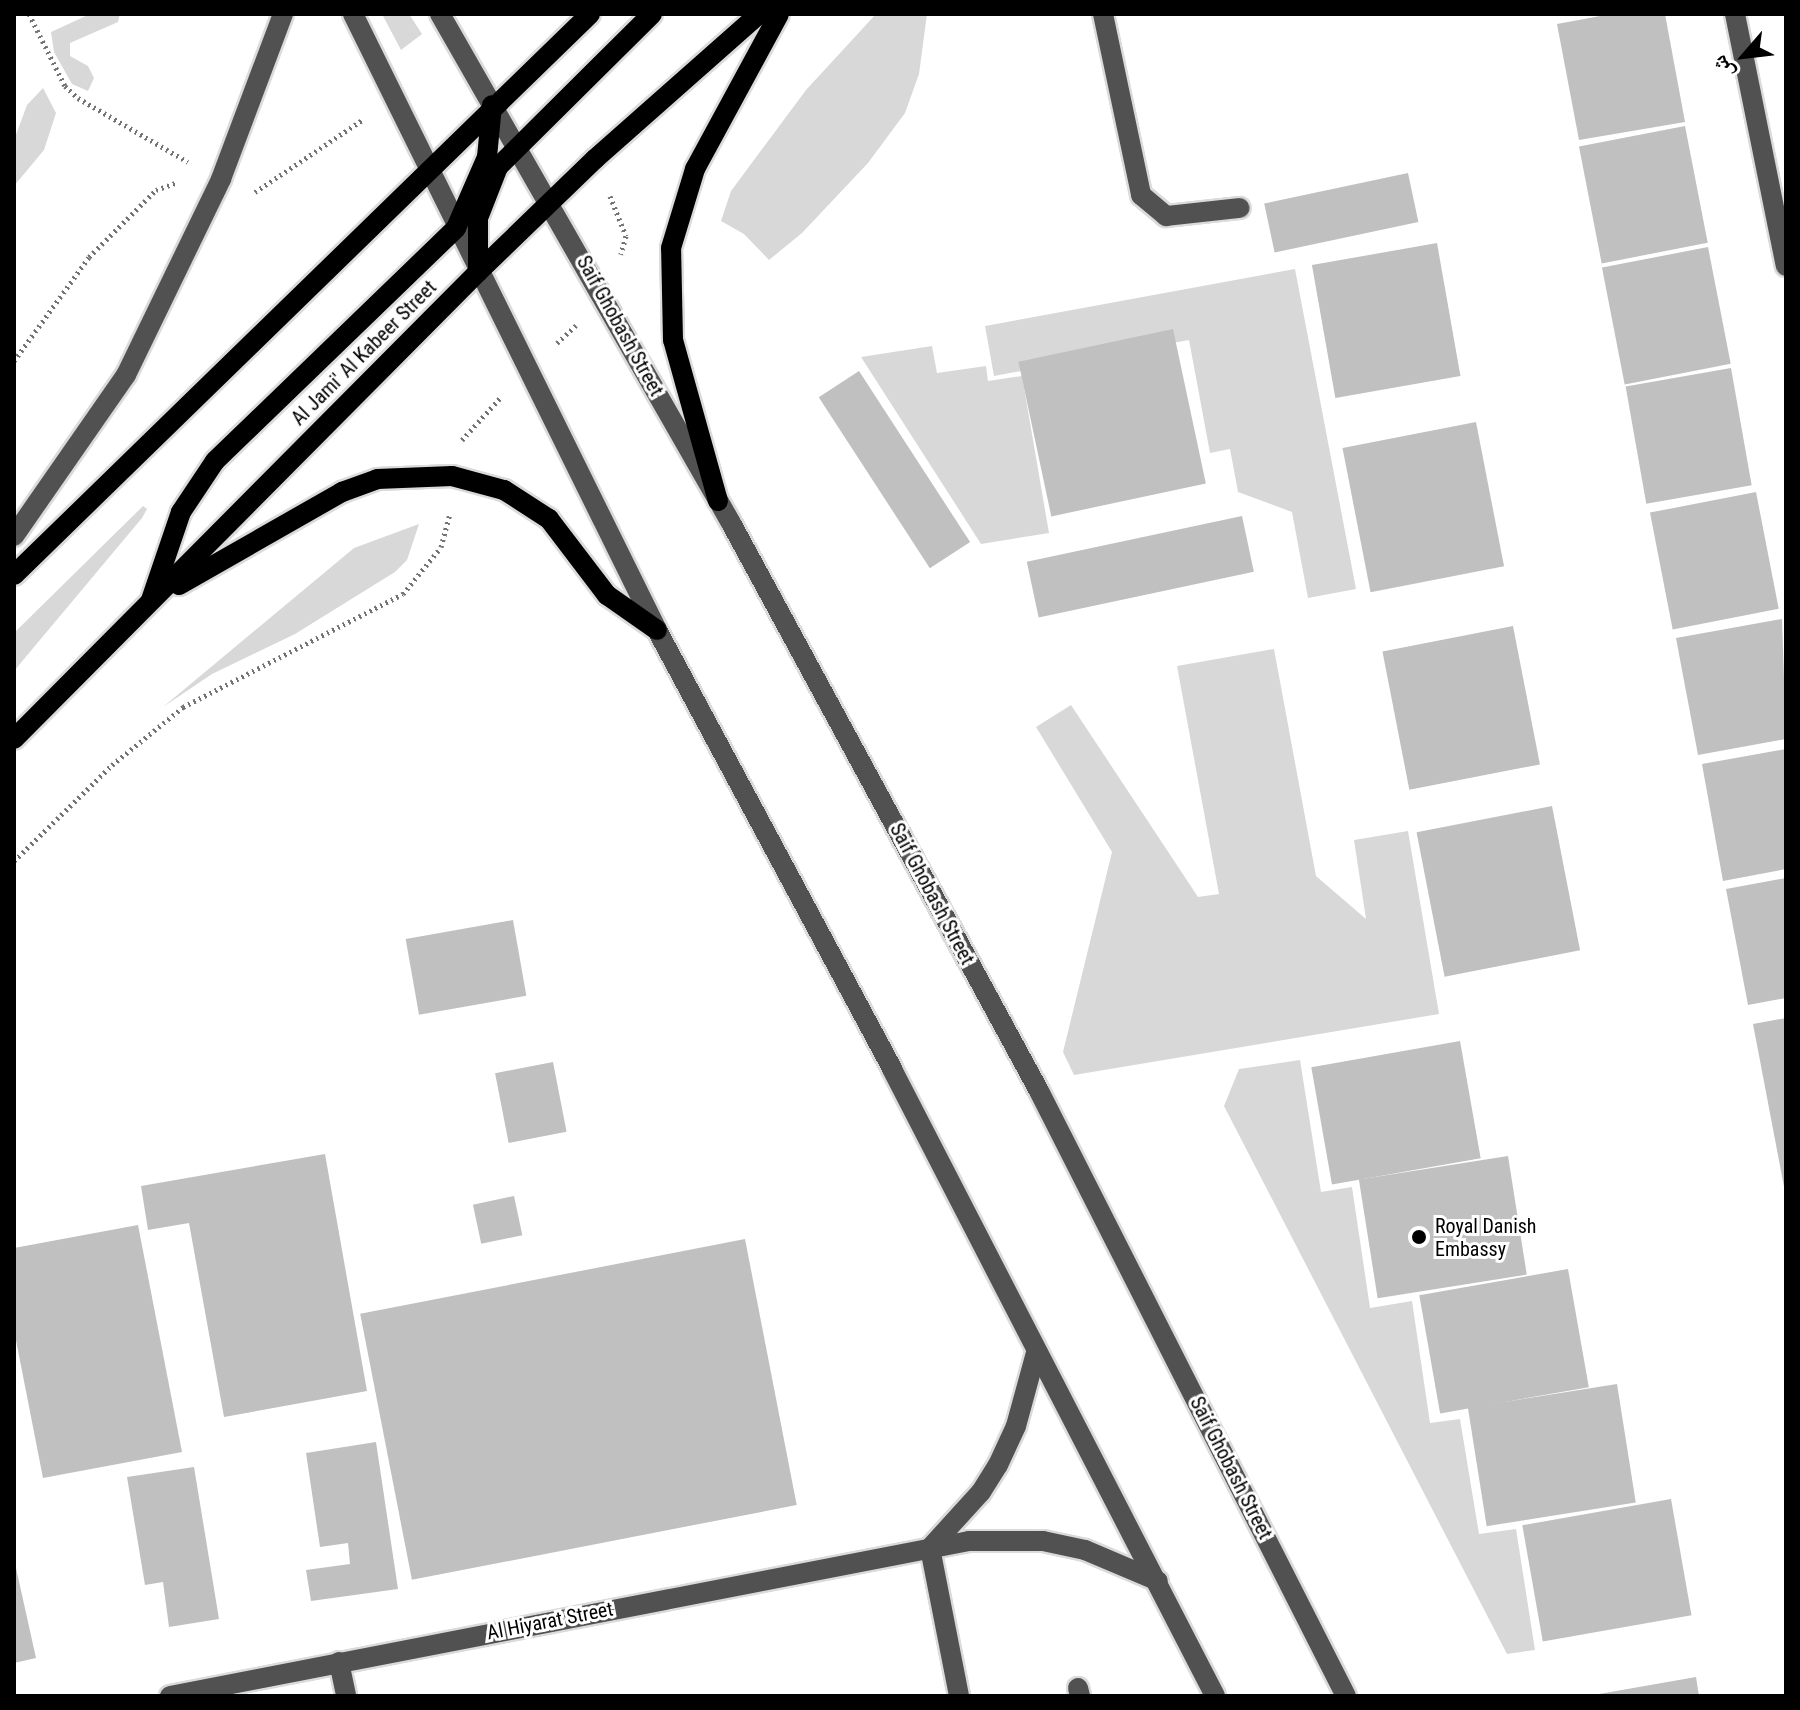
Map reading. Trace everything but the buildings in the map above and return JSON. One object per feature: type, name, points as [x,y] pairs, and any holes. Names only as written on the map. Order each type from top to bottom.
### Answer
[{"type":"main road","points":[[14,575],[492,105],[590,14]]},
{"type":"main road","points":[[478,272],[476,231],[485,192],[517,145],[652,14]]},
{"type":"main road","name":"Al Jami' Al Kabeer Street","points":[[14,739],[478,272],[759,14]]},
{"type":"main road","points":[[718,501],[673,340],[671,248],[695,169],[779,14]]},
{"type":"main road","points":[[151,601],[181,512],[215,461],[456,228],[487,157],[492,105]]},
{"type":"main road","points":[[151,601],[342,492],[389,477],[452,476],[504,490],[549,519],[607,595],[657,630]]},
{"type":"street","points":[[14,536],[126,375],[221,179],[283,14]]},
{"type":"street","points":[[353,14],[657,630],[892,1069],[1215,1696]]},
{"type":"street","name":"Saif Ghobash Street","points":[[440,14],[551,203],[718,501],[1039,1091],[1346,1696]]},
{"type":"street","points":[[1103,14],[1141,195],[1166,216],[1240,208]]},
{"type":"street","points":[[1735,14],[1786,266]]},
{"type":"street","points":[[959,1696],[930,1548],[981,1492],[998,1465],[1016,1426],[1036,1353]]},
{"type":"street","name":"Al Hiyarat Street","points":[[170,1696],[930,1548],[1008,1539],[1047,1542],[1085,1550],[1158,1581]]},
{"type":"street","points":[[339,1662],[346,1696]]},
{"type":"path","points":[[29,14],[65,86],[78,98],[193,165]]},
{"type":"path","points":[[14,861],[112,765],[183,707],[233,677],[403,594],[441,547],[450,515]]},
{"type":"shaded area","points":[[120,14],[118,22],[70,43],[70,56],[88,66],[94,78],[88,91],[72,84],[54,52],[51,32],[88,15]]},
{"type":"shaded area","points":[[382,14],[409,14],[422,34],[401,50]]},
{"type":"shaded area","points":[[876,14],[927,14],[919,74],[905,113],[868,163],[802,233],[769,260],[744,234],[721,221],[731,191],[806,90]]},
{"type":"shaded area","points":[[43,88],[56,113],[44,150],[14,186],[14,140],[27,105]]},
{"type":"shaded area","points":[[1295,269],[1356,589],[1308,598],[1292,512],[1238,492],[1230,449],[1210,453],[1189,340],[994,376],[985,326]]},
{"type":"shaded area","points":[[932,346],[937,373],[986,366],[988,381],[1022,376],[1049,533],[981,544],[861,357]]},
{"type":"shaded area","points":[[143,506],[147,509],[142,518],[14,671],[14,633]]},
{"type":"shaded area","points":[[419,524],[407,560],[395,572],[295,634],[212,674],[163,707],[354,548]]},
{"type":"shaded area","points":[[1274,649],[1316,876],[1366,919],[1354,840],[1408,831],[1439,1014],[1074,1075],[1063,1052],[1112,852],[1036,727],[1071,705],[1198,897],[1219,894],[1177,666]]},
{"type":"shaded area","points":[[1300,1060],[1321,1192],[1352,1187],[1370,1308],[1412,1301],[1430,1423],[1460,1419],[1479,1534],[1516,1529],[1535,1650],[1507,1654],[1224,1106],[1239,1069]]},
{"type":"place","name":"Royal Danish Embassy","points":[[1419,1237]]}]
